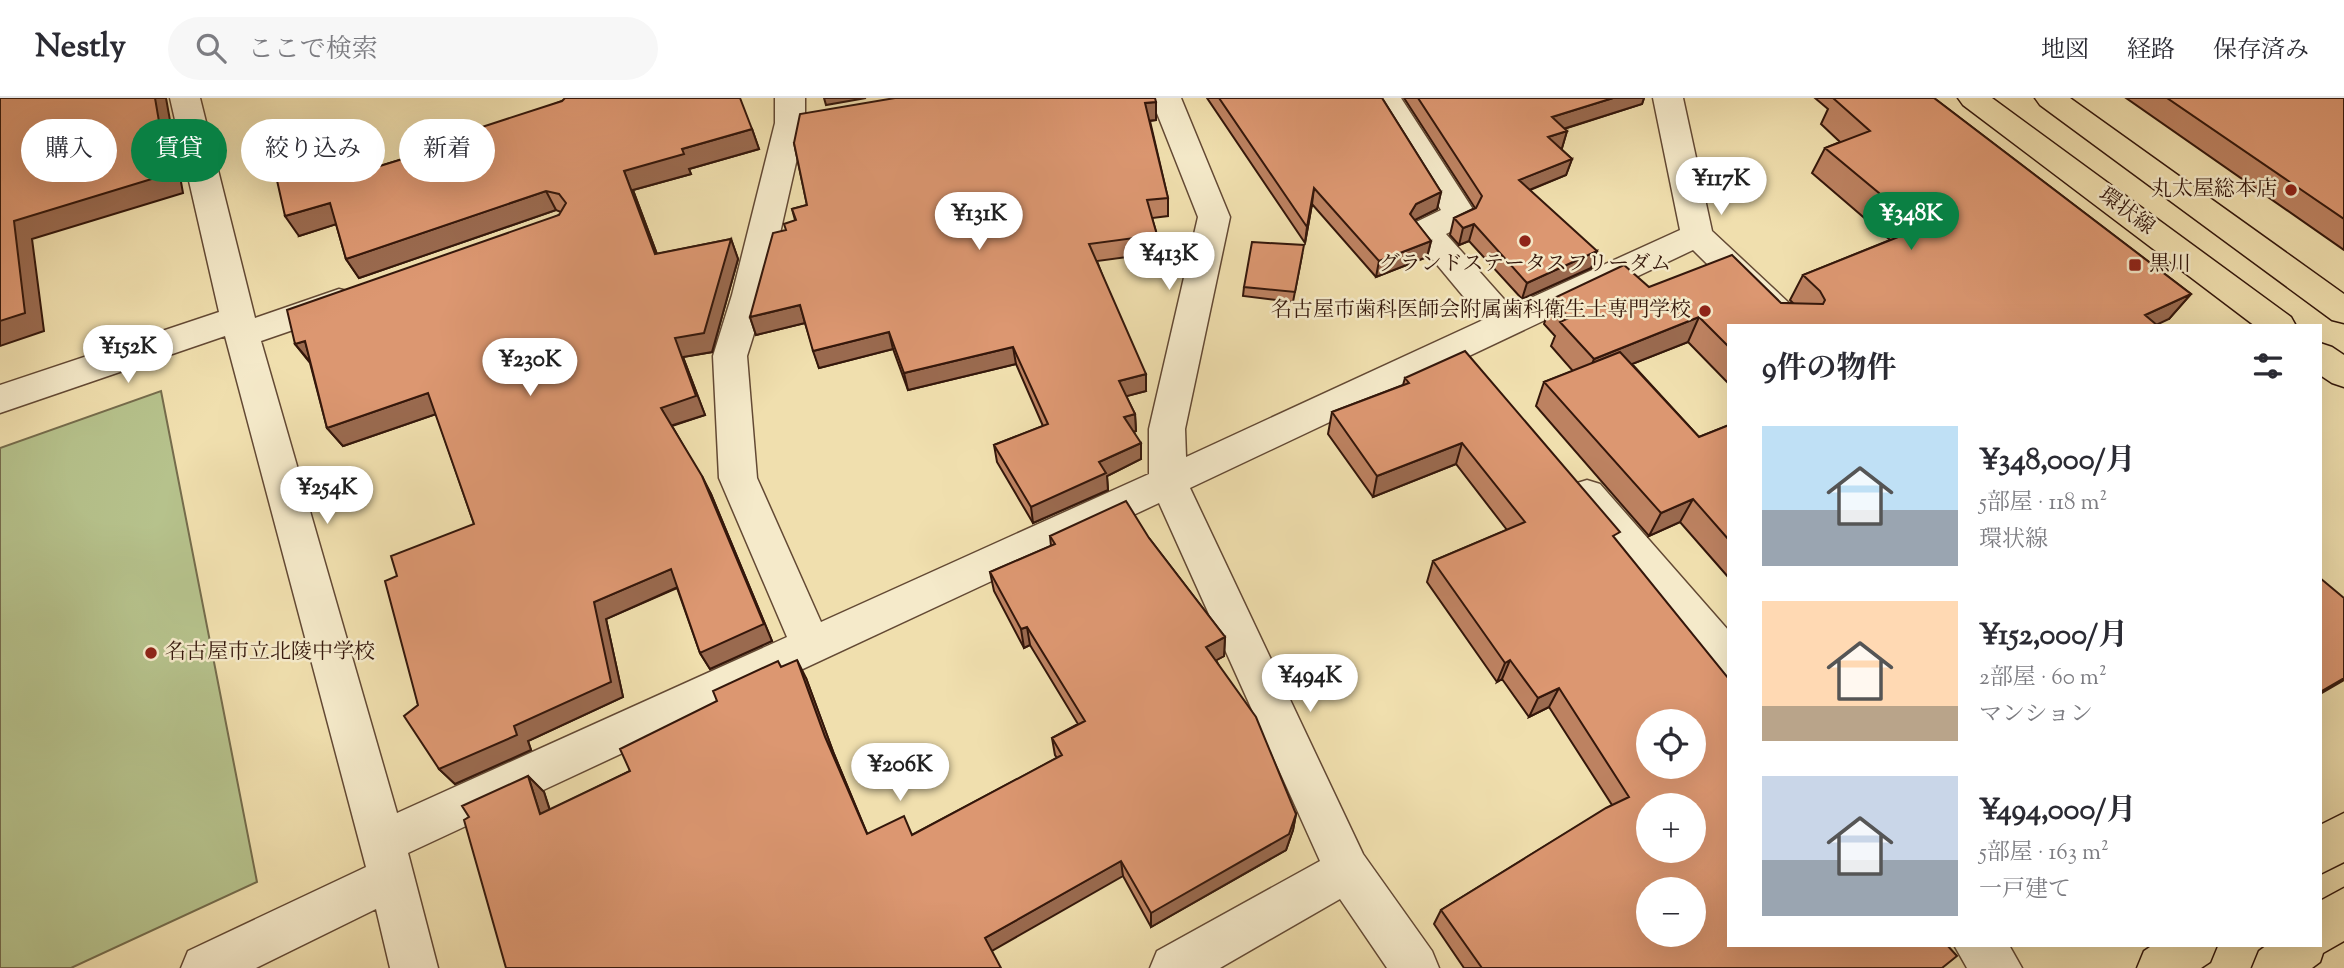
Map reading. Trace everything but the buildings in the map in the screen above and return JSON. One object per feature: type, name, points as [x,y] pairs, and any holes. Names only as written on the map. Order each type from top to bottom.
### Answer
[{"type":"main road","name":"環状線","points":[[1973,98],[2276,324]]},
{"type":"main road","points":[[2050,98],[2344,311]]},
{"type":"main road","points":[[2322,358],[2344,374]]},
{"type":"main road","points":[[2322,929],[2344,911]]},
{"type":"main road","points":[[2161,968],[2190,947]]},
{"type":"main road","points":[[2276,968],[2301,947]]},
{"type":"street","points":[[185,98],[240,327],[388,860],[414,968]]},
{"type":"street","points":[[1166,98],[1214,217],[1167,429],[1168,482],[1347,870],[1415,968]]},
{"type":"street","points":[[1387,98],[1460,214],[1425,231],[1506,324]]},
{"type":"street","points":[[1668,98],[1697,234],[1790,324]]},
{"type":"street","points":[[799,113],[730,356],[738,478],[811,646]]},
{"type":"street","points":[[205,968],[388,860],[811,646],[1697,234]]},
{"type":"street","points":[[0,399],[374,289]]},
{"type":"street","points":[[1459,346],[1486,377]]},
{"type":"street","points":[[1567,472],[1727,658]]},
{"type":"street","points":[[1174,968],[1347,870]]},
{"type":"street","points":[[1980,947],[1998,968]]},
{"type":"green space","name":"名古屋市立北陵中学校","points":[[161,391],[257,882],[71,968],[0,968],[0,448]]},
{"type":"place","name":"丸太屋総本店","points":[[2291,190]]},
{"type":"place","name":"グランドステータスフリーダム","points":[[1525,241]]},
{"type":"place","name":"黒川","points":[[2135,265]]},
{"type":"place","name":"名古屋市歯科医師会附属歯科衛生士専門学校","points":[[1705,311]]},
{"type":"place","name":"名古屋市立北陵中学校","points":[[151,653]]}]
